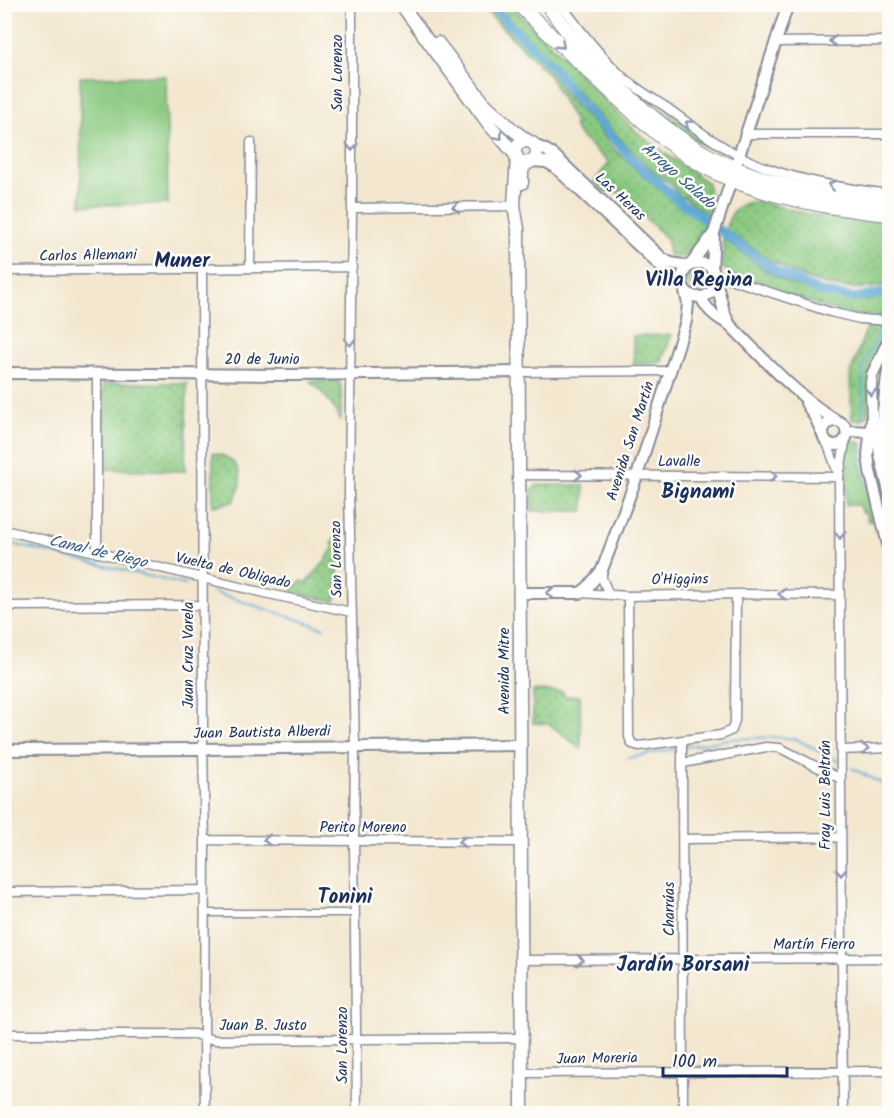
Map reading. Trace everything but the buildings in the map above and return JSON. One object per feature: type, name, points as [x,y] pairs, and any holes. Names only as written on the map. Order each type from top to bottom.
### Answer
[{"type":"highway","points":[[518,4],[650,128],[688,156],[716,172],[735,168],[765,191],[806,201],[890,214]]},
{"type":"highway","points":[[552,5],[572,37],[597,64],[649,113],[701,152],[771,181],[853,200],[890,204]]},
{"type":"main road","points":[[401,4],[488,123],[523,159],[534,159],[537,152],[531,143],[524,141],[518,145],[523,159]]},
{"type":"main road","name":"Las Heras","points":[[410,4],[484,103],[531,143]]},
{"type":"main road","name":"Avenida Mitre","points":[[522,1113],[518,229],[514,206],[515,171],[523,159]]},
{"type":"main road","name":"Avenida Mitre","points":[[518,229],[522,206],[523,159]]},
{"type":"street","name":"San Lorenzo","points":[[352,4],[349,493],[356,747],[354,841],[357,1113]]},
{"type":"street","points":[[714,233],[715,287],[708,295],[693,297],[683,287],[682,274],[714,233],[788,4]]},
{"type":"street","points":[[776,42],[890,41]]},
{"type":"street","points":[[746,134],[890,134]]},
{"type":"street","points":[[250,268],[251,142]]},
{"type":"street","name":"Las Heras","points":[[531,143],[555,156],[663,258],[671,263],[690,265]]},
{"type":"street","name":"Las Heras","points":[[523,159],[546,162],[555,166],[683,287]]},
{"type":"street","points":[[735,168],[764,167],[851,189],[890,194]]},
{"type":"street","points":[[352,208],[514,206]]},
{"type":"street","points":[[690,265],[703,263],[708,265],[715,274],[830,312],[860,319],[889,321]]},
{"type":"street","name":"Carlos Allemani","points":[[4,271],[352,267]]},
{"type":"street","name":"Juan Cruz Varela","points":[[202,268],[205,1113]]},
{"type":"street","name":"Fray Luis Beltrán","points":[[715,274],[724,312],[730,325]]},
{"type":"street","name":"Avenida San Martín","points":[[580,593],[602,570],[637,476],[686,321],[688,304],[683,287]]},
{"type":"street","name":"Avenida San Martín","points":[[686,321],[699,306],[700,297]]},
{"type":"street","name":"Fray Luis Beltrán","points":[[700,297],[707,309],[730,325],[801,395],[839,422]]},
{"type":"street","points":[[890,337],[872,375],[880,432],[868,455],[890,553]]},
{"type":"street","points":[[519,372],[670,371]]},
{"type":"street","points":[[890,371],[887,376],[879,446],[890,496]]},
{"type":"street","name":"20 de Junio","points":[[4,373],[202,376],[519,372]]},
{"type":"street","points":[[97,374],[97,553]]},
{"type":"street","name":"Fray Luis Beltrán","points":[[801,395],[825,437],[839,477]]},
{"type":"street","points":[[839,422],[844,426],[846,434],[842,442],[836,445],[830,444],[825,437],[824,429],[828,424],[839,422]]},
{"type":"street","points":[[846,434],[880,432]]},
{"type":"street","name":"Fray Luis Beltrán","points":[[843,1113],[839,477],[846,434]]},
{"type":"street","name":"Lavalle","points":[[519,475],[839,477]]},
{"type":"street","name":"Vuelta de Obligado","points":[[4,530],[351,612]]},
{"type":"street","points":[[602,570],[602,578],[609,595]]},
{"type":"street","name":"O'Higgins","points":[[520,592],[628,596],[840,595]]},
{"type":"street","points":[[628,596],[629,737],[632,744],[639,746],[721,735],[732,730],[735,720],[736,594]]},
{"type":"street","points":[[4,606],[203,605]]},
{"type":"street","name":"Charrúas","points":[[682,741],[683,1113]]},
{"type":"street","name":"Juan Bautista Alberdi","points":[[4,750],[520,745]]},
{"type":"street","points":[[682,759],[765,747],[780,748],[841,779]]},
{"type":"street","points":[[841,750],[890,748]]},
{"type":"street","points":[[683,839],[841,837]]},
{"type":"street","name":"Perito Moreno","points":[[205,840],[521,842]]},
{"type":"street","points":[[4,892],[204,890]]},
{"type":"street","points":[[205,913],[355,913]]},
{"type":"street","name":"Martín Fierro","points":[[522,960],[890,958]]},
{"type":"street","name":"Juan B. Justo","points":[[4,1034],[194,1034],[214,1040],[521,1038]]},
{"type":"street","name":"Juan Moreria","points":[[521,1073],[890,1071]]},
{"type":"green space","points":[[475,5],[486,5],[551,70],[575,106],[594,124],[614,149],[640,173],[706,225],[701,238],[687,255],[681,257],[669,254],[667,239],[618,192],[605,192],[594,182],[609,163],[578,134],[573,125],[576,124],[548,74],[481,6]]},
{"type":"green space","points":[[496,5],[510,5],[636,131],[708,183],[710,216],[685,197],[680,197],[671,184],[656,174],[621,140],[552,62]]},
{"type":"green space","points":[[166,76],[168,204],[81,205],[80,77]]},
{"type":"green space","points":[[628,83],[719,149],[695,141],[682,132],[623,84]]},
{"type":"green space","points":[[757,201],[813,215],[889,222],[889,284],[867,288],[827,285],[791,272],[757,252],[725,229],[730,217],[739,206]]},
{"type":"green space","points":[[723,238],[767,271],[789,283],[830,297],[857,301],[887,296],[889,302],[882,316],[860,316],[836,311],[734,276],[722,267]]},
{"type":"green space","points":[[699,268],[708,271],[711,280],[708,289],[699,292],[690,289],[687,280],[690,271]]},
{"type":"green space","points":[[868,324],[884,325],[886,331],[869,373],[868,415],[862,420],[852,420],[850,374]]},
{"type":"green space","points":[[672,335],[661,363],[634,364],[633,336]]},
{"type":"green space","points":[[310,381],[339,382],[341,388],[341,421],[328,399]]},
{"type":"green space","points":[[103,383],[187,383],[185,471],[103,469]]},
{"type":"green space","points":[[849,442],[859,442],[863,447],[862,466],[876,521],[868,521],[859,505],[846,505],[847,446]]},
{"type":"green space","points":[[213,453],[222,455],[235,464],[240,486],[233,502],[213,506]]},
{"type":"green space","points":[[537,485],[584,485],[584,511],[532,511],[532,490]]},
{"type":"green space","points":[[337,535],[341,538],[336,600],[294,593],[292,588],[302,581],[306,583],[323,564],[334,547],[332,543]]},
{"type":"green space","points":[[533,691],[563,692],[564,696],[580,696],[581,749],[549,724],[533,723]]},
{"type":"waterway","name":"Arroyo Salado","points":[[489,4],[555,70],[581,104],[637,164],[679,201],[776,271],[820,292],[853,298],[890,292]]},
{"type":"waterway","points":[[885,317],[890,306]]},
{"type":"waterway","points":[[862,421],[863,368],[883,323]]},
{"type":"waterway","points":[[862,443],[862,464],[890,574]]},
{"type":"waterway","name":"Canal de Riego","points":[[4,542],[186,585]]},
{"type":"waterway","name":"Canal de Riego","points":[[213,592],[324,628]]},
{"type":"waterway","points":[[685,747],[730,739],[778,737],[796,739],[838,761]]},
{"type":"waterway","points":[[627,758],[680,748]]},
{"type":"waterway","points":[[852,768],[890,788]]},
{"type":"district","name":"Muner","points":[[182,261]]},
{"type":"district","name":"Villa Regina","points":[[699,280]]},
{"type":"district","name":"Bignami","points":[[698,492]]},
{"type":"district","name":"Tonini","points":[[345,897]]},
{"type":"district","name":"Jardín Borsani","points":[[683,965]]}]
